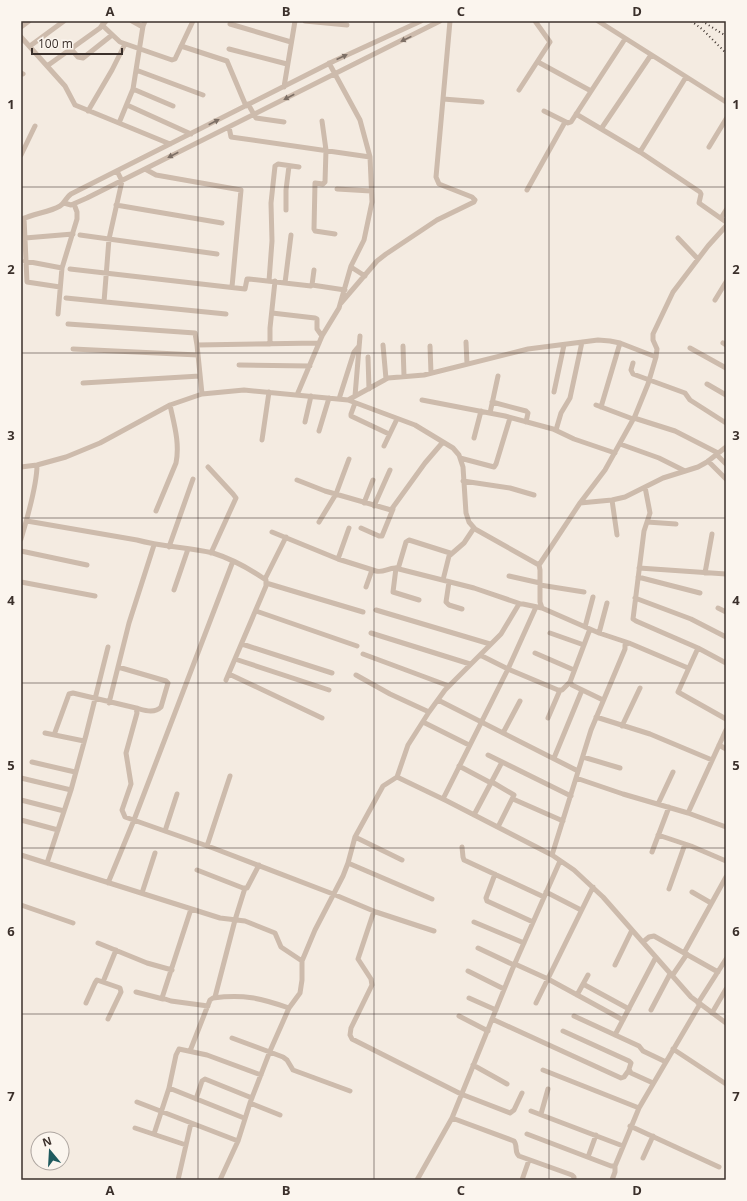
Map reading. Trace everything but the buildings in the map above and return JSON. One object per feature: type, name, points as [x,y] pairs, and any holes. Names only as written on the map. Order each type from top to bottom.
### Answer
[{"type":"street","points":[[21,27],[29,21]]},
{"type":"street","points":[[30,46],[64,21]]},
{"type":"street","points":[[132,21],[141,26],[144,23]]},
{"type":"street","points":[[47,66],[104,23],[117,40],[173,60],[193,21]]},
{"type":"street","points":[[284,87],[296,21]]},
{"type":"street","points":[[305,21],[347,25]]},
{"type":"street","points":[[60,287],[26,282],[23,219],[56,208],[64,203],[66,198],[71,194],[329,64],[421,21]]},
{"type":"street","points":[[64,203],[69,206],[75,204],[440,21]]},
{"type":"street","points":[[341,303],[377,261],[438,220],[474,202],[472,197],[439,184],[437,181],[436,172],[450,21]]},
{"type":"street","points":[[519,90],[550,42],[535,21]]},
{"type":"street","points":[[598,21],[726,102]]},
{"type":"street","points":[[119,124],[133,89],[144,23]]},
{"type":"street","points":[[230,24],[291,42]]},
{"type":"street","points":[[71,49],[78,57],[83,58],[112,35]]},
{"type":"street","points":[[21,37],[68,90],[74,104],[170,144]]},
{"type":"street","points":[[544,111],[569,123],[625,39]]},
{"type":"street","points":[[88,111],[125,44]]},
{"type":"street","points":[[181,46],[227,61],[247,105],[257,119],[284,122]]},
{"type":"street","points":[[229,50],[288,64]]},
{"type":"street","points":[[601,129],[651,55]]},
{"type":"street","points":[[538,62],[591,91]]},
{"type":"street","points":[[297,395],[322,336],[340,308],[351,267],[364,240],[372,202],[370,157],[360,120],[329,64]]},
{"type":"street","points":[[136,70],[203,95]]},
{"type":"street","points":[[640,152],[686,77]]},
{"type":"street","points":[[133,89],[173,106]]},
{"type":"street","points":[[443,99],[482,102]]},
{"type":"street","points":[[127,105],[191,134]]},
{"type":"street","points":[[576,114],[640,152],[700,192],[700,203],[726,222]]},
{"type":"street","points":[[709,147],[726,119]]},
{"type":"street","points":[[322,121],[326,150],[325,182],[323,184],[315,183],[314,229],[315,231],[336,234]]},
{"type":"street","points":[[527,190],[565,122]]},
{"type":"street","points":[[21,155],[35,126]]},
{"type":"street","points":[[229,127],[231,137],[370,157]]},
{"type":"street","points":[[270,344],[272,313],[271,203],[275,166],[278,164],[299,167]]},
{"type":"street","points":[[286,210],[286,190],[289,166]]},
{"type":"street","points":[[145,169],[156,174],[241,190],[232,288]]},
{"type":"street","points":[[104,302],[109,239],[122,181],[117,171]]},
{"type":"street","points":[[337,189],[371,191]]},
{"type":"street","points":[[58,314],[62,268],[73,234],[77,215],[75,204]]},
{"type":"street","points":[[116,205],[222,223]]},
{"type":"street","points":[[721,218],[726,210]]},
{"type":"street","points":[[542,608],[540,602],[539,565],[580,503],[605,470],[634,418],[649,381],[656,357],[653,334],[673,292],[726,226]]},
{"type":"street","points":[[25,238],[73,234]]},
{"type":"street","points":[[80,235],[217,254]]},
{"type":"street","points":[[285,283],[291,235]]},
{"type":"street","points":[[678,238],[698,259]]},
{"type":"street","points":[[24,264],[62,268]]},
{"type":"street","points":[[351,267],[365,276]]},
{"type":"street","points":[[70,270],[232,288],[246,289],[248,279],[312,285],[345,290]]},
{"type":"street","points":[[312,285],[314,270]]},
{"type":"street","points":[[715,300],[726,282]]},
{"type":"street","points":[[66,298],[226,314]]},
{"type":"street","points":[[272,313],[315,318],[317,319],[317,329],[322,336]]},
{"type":"street","points":[[68,324],[193,332],[196,334],[202,394]]},
{"type":"street","points":[[355,396],[360,336]]},
{"type":"street","points":[[348,400],[394,377],[431,373],[523,350],[598,340],[620,343],[656,357]]},
{"type":"street","points":[[466,342],[467,364]]},
{"type":"street","points":[[556,430],[561,413],[570,398],[582,342]]},
{"type":"street","points":[[197,345],[319,343]]},
{"type":"street","points":[[620,343],[599,406],[675,431],[717,454],[726,464]]},
{"type":"street","points":[[383,345],[386,380]]},
{"type":"street","points":[[554,392],[564,345]]},
{"type":"street","points":[[339,399],[354,352],[359,346]]},
{"type":"street","points":[[403,346],[404,376]]},
{"type":"street","points":[[430,346],[431,373]]},
{"type":"street","points":[[690,348],[726,368]]},
{"type":"street","points":[[74,349],[198,355]]},
{"type":"street","points":[[368,357],[368,389]]},
{"type":"street","points":[[633,363],[631,373],[649,381],[685,393],[690,400],[726,423]]},
{"type":"street","points":[[239,365],[310,366]]},
{"type":"street","points":[[83,383],[200,376]]},
{"type":"street","points":[[490,413],[498,376]]},
{"type":"street","points":[[707,384],[726,395]]},
{"type":"street","points":[[21,467],[37,465],[66,457],[114,436],[170,405],[202,394],[244,390],[348,400],[415,425],[453,448],[460,458],[462,467],[466,513],[469,522],[474,528],[539,565]]},
{"type":"street","points":[[262,440],[269,392]]},
{"type":"street","points":[[305,422],[311,396]]},
{"type":"street","points":[[319,431],[328,398]]},
{"type":"street","points":[[422,400],[490,413],[556,430],[574,439],[615,453]]},
{"type":"street","points":[[492,402],[526,411],[528,413],[526,422]]},
{"type":"street","points":[[355,403],[351,416],[389,434]]},
{"type":"street","points":[[156,511],[178,456],[170,405]]},
{"type":"street","points":[[474,438],[481,411]]},
{"type":"street","points":[[460,458],[494,467],[510,418]]},
{"type":"street","points":[[384,446],[397,419]]},
{"type":"street","points":[[361,528],[382,536],[393,509],[425,463],[443,442]]},
{"type":"street","points":[[620,444],[659,458],[685,471]]},
{"type":"street","points":[[580,503],[612,500],[625,497],[663,478],[698,467],[726,447]]},
{"type":"street","points":[[320,522],[336,494],[349,459]]},
{"type":"street","points":[[708,461],[726,479]]},
{"type":"street","points":[[21,539],[37,471],[37,465]]},
{"type":"street","points":[[208,467],[236,498],[210,553]]},
{"type":"street","points":[[374,506],[390,470]]},
{"type":"street","points":[[169,547],[193,479]]},
{"type":"street","points":[[297,480],[364,503],[389,510],[393,509]]},
{"type":"street","points":[[364,503],[373,480]]},
{"type":"street","points":[[464,482],[510,488],[534,495]]},
{"type":"street","points":[[645,487],[650,513],[644,531],[632,617],[634,620],[698,648],[726,663]]},
{"type":"street","points":[[612,500],[617,535]]},
{"type":"street","points":[[26,521],[210,553],[233,561],[266,581],[364,612]]},
{"type":"street","points":[[647,522],[676,524]]},
{"type":"street","points":[[338,558],[349,528]]},
{"type":"street","points":[[443,580],[450,554],[462,544],[474,528]]},
{"type":"street","points":[[272,532],[372,570],[382,572],[390,568],[397,569],[471,587],[521,604],[542,608],[599,633],[629,643],[688,668]]},
{"type":"street","points":[[705,573],[712,534]]},
{"type":"street","points":[[226,680],[256,611],[266,581],[286,537]]},
{"type":"street","points":[[419,600],[393,592],[397,569],[406,542],[409,540],[450,554]]},
{"type":"street","points":[[109,703],[138,591],[154,544]]},
{"type":"street","points":[[174,590],[188,549]]},
{"type":"street","points":[[21,551],[87,565]]},
{"type":"street","points":[[108,882],[134,820],[233,561]]},
{"type":"street","points":[[639,568],[726,574]]},
{"type":"street","points":[[366,587],[372,570]]},
{"type":"street","points":[[509,576],[540,584],[584,592]]},
{"type":"street","points":[[638,577],[700,593]]},
{"type":"street","points":[[21,582],[95,596]]},
{"type":"street","points":[[449,582],[446,602],[449,605],[462,609]]},
{"type":"street","points":[[548,718],[560,690],[570,682],[584,645],[593,597]]},
{"type":"street","points":[[635,598],[691,619],[726,637]]},
{"type":"street","points":[[599,633],[607,602]]},
{"type":"street","points":[[220,1180],[238,1141],[244,1118],[270,1051],[289,1008],[300,993],[302,961],[315,930],[343,876],[355,837],[383,786],[397,777],[408,745],[429,712],[449,686],[501,634],[519,604],[521,604]]},
{"type":"street","points":[[443,799],[508,669],[536,607]]},
{"type":"street","points":[[718,608],[726,612]]},
{"type":"street","points":[[376,610],[490,644]]},
{"type":"street","points":[[256,611],[357,646]]},
{"type":"street","points":[[371,633],[470,664]]},
{"type":"street","points":[[550,633],[584,645]]},
{"type":"street","points":[[552,855],[596,717],[625,649],[625,645],[629,643]]},
{"type":"street","points":[[242,644],[332,673]]},
{"type":"street","points":[[47,863],[71,790],[108,647]]},
{"type":"street","points":[[698,648],[678,689],[679,694],[726,719]]},
{"type":"street","points":[[535,653],[574,670]]},
{"type":"street","points":[[362,654],[449,686]]},
{"type":"street","points":[[480,655],[508,669],[560,690]]},
{"type":"street","points":[[236,659],[329,690]]},
{"type":"street","points":[[54,735],[69,694],[73,693],[109,703],[154,711],[158,710],[168,683],[163,680],[118,667]]},
{"type":"street","points":[[229,674],[322,718]]},
{"type":"street","points":[[356,675],[390,694],[429,712]]},
{"type":"street","points":[[570,682],[572,685],[603,700]]},
{"type":"street","points":[[622,726],[640,688]]},
{"type":"street","points":[[554,758],[582,690]]},
{"type":"street","points":[[438,700],[578,771]]},
{"type":"street","points":[[503,732],[520,701]]},
{"type":"street","points":[[136,708],[137,714],[126,753],[131,784],[122,810],[125,817],[258,865],[374,911],[434,931]]},
{"type":"street","points":[[596,717],[650,734],[712,760]]},
{"type":"street","points":[[423,722],[470,745]]},
{"type":"street","points":[[688,813],[726,730]]},
{"type":"street","points":[[45,734],[84,741]]},
{"type":"street","points":[[719,745],[726,749]]},
{"type":"street","points":[[488,755],[571,796]]},
{"type":"street","points":[[583,757],[620,768]]},
{"type":"street","points":[[32,762],[75,772]]},
{"type":"street","points":[[474,815],[502,762]]},
{"type":"street","points":[[459,766],[513,793],[513,799],[498,827]]},
{"type":"street","points":[[658,804],[673,772]]},
{"type":"street","points":[[207,846],[230,776]]},
{"type":"street","points":[[397,777],[552,855],[574,870],[603,897],[691,997],[726,1023]]},
{"type":"street","points":[[21,778],[71,790]]},
{"type":"street","points":[[576,778],[623,794],[688,813],[726,827]]},
{"type":"street","points":[[165,831],[177,794]]},
{"type":"street","points":[[513,799],[563,821]]},
{"type":"street","points":[[21,800],[64,811]]},
{"type":"street","points":[[652,852],[669,807]]},
{"type":"street","points":[[21,820],[58,830]]},
{"type":"street","points":[[658,836],[685,844],[726,861]]},
{"type":"street","points":[[355,837],[402,860]]},
{"type":"street","points":[[669,889],[685,844]]},
{"type":"street","points":[[462,846],[464,860],[581,910]]},
{"type":"street","points":[[142,893],[155,853]]},
{"type":"street","points":[[21,854],[220,918],[249,922],[275,933],[281,947],[302,961]]},
{"type":"street","points":[[417,1180],[452,1118],[514,965],[560,861]]},
{"type":"street","points":[[348,863],[432,899]]},
{"type":"street","points":[[215,997],[245,888],[248,887],[258,865]]},
{"type":"street","points":[[197,870],[245,888]]},
{"type":"street","points":[[496,874],[486,898],[487,901],[533,922]]},
{"type":"street","points":[[651,1010],[685,953],[726,877]]},
{"type":"street","points":[[536,1003],[593,887]]},
{"type":"street","points":[[692,892],[711,903]]},
{"type":"street","points":[[21,905],[73,922]]},
{"type":"street","points":[[163,999],[162,996],[172,970],[191,909]]},
{"type":"street","points":[[374,911],[358,959],[371,979],[372,985],[351,1028],[350,1035],[352,1039],[461,1094],[511,1113],[522,1093]]},
{"type":"street","points":[[474,922],[524,943]]},
{"type":"street","points":[[615,965],[632,930]]},
{"type":"street","points":[[643,942],[649,937],[654,936],[718,972]]},
{"type":"street","points":[[98,943],[147,963],[172,970]]},
{"type":"street","points":[[478,948],[548,979],[623,1020]]},
{"type":"street","points":[[103,982],[116,950]]},
{"type":"street","points":[[615,1035],[656,957]]},
{"type":"street","points":[[612,1180],[615,1172],[615,1166],[630,1126],[639,1108],[726,959]]},
{"type":"street","points":[[468,971],[504,989]]},
{"type":"street","points":[[577,995],[588,975]]},
{"type":"street","points":[[86,1003],[96,981],[103,982],[121,990],[108,1019]]},
{"type":"street","points":[[583,984],[629,1009]]},
{"type":"street","points":[[712,1013],[726,989]]},
{"type":"street","points":[[136,992],[171,1001],[208,1006]]},
{"type":"street","points":[[190,1051],[211,999],[215,997],[249,997],[289,1008]]},
{"type":"street","points":[[469,998],[496,1010]]},
{"type":"street","points":[[459,1016],[488,1031]]},
{"type":"street","points":[[574,1016],[639,1046],[643,1051],[666,1062]]},
{"type":"street","points":[[492,1019],[621,1078],[624,1078],[629,1070],[631,1063],[629,1061],[563,1031]]},
{"type":"street","points":[[232,1038],[270,1051],[285,1059],[293,1070],[350,1090]]},
{"type":"street","points":[[154,1134],[169,1088],[177,1051],[179,1049],[207,1055],[261,1075]]},
{"type":"street","points":[[673,1049],[726,1084]]},
{"type":"street","points":[[473,1065],[507,1084]]},
{"type":"street","points":[[543,1070],[639,1108]]},
{"type":"street","points":[[629,1070],[631,1073],[653,1083]]},
{"type":"street","points":[[196,1099],[202,1081],[205,1079],[251,1100],[280,1116]]},
{"type":"street","points":[[169,1088],[244,1118]]},
{"type":"street","points":[[541,1114],[548,1089]]},
{"type":"street","points":[[137,1102],[238,1141]]},
{"type":"street","points":[[531,1111],[623,1146]]},
{"type":"street","points":[[452,1118],[514,1141],[516,1144],[517,1155],[572,1175],[574,1176],[574,1180]]},
{"type":"street","points":[[178,1180],[191,1123]]},
{"type":"street","points":[[630,1126],[719,1167]]},
{"type":"street","points":[[135,1128],[186,1145]]},
{"type":"street","points":[[527,1134],[611,1166],[615,1166]]},
{"type":"street","points":[[588,1157],[596,1135]]},
{"type":"street","points":[[643,1158],[652,1136]]},
{"type":"street","points":[[522,1180],[529,1160]]},
{"type":"railway","points":[[691,21],[702,29],[726,53]]},
{"type":"railway","points":[[702,21],[726,36]]}]
